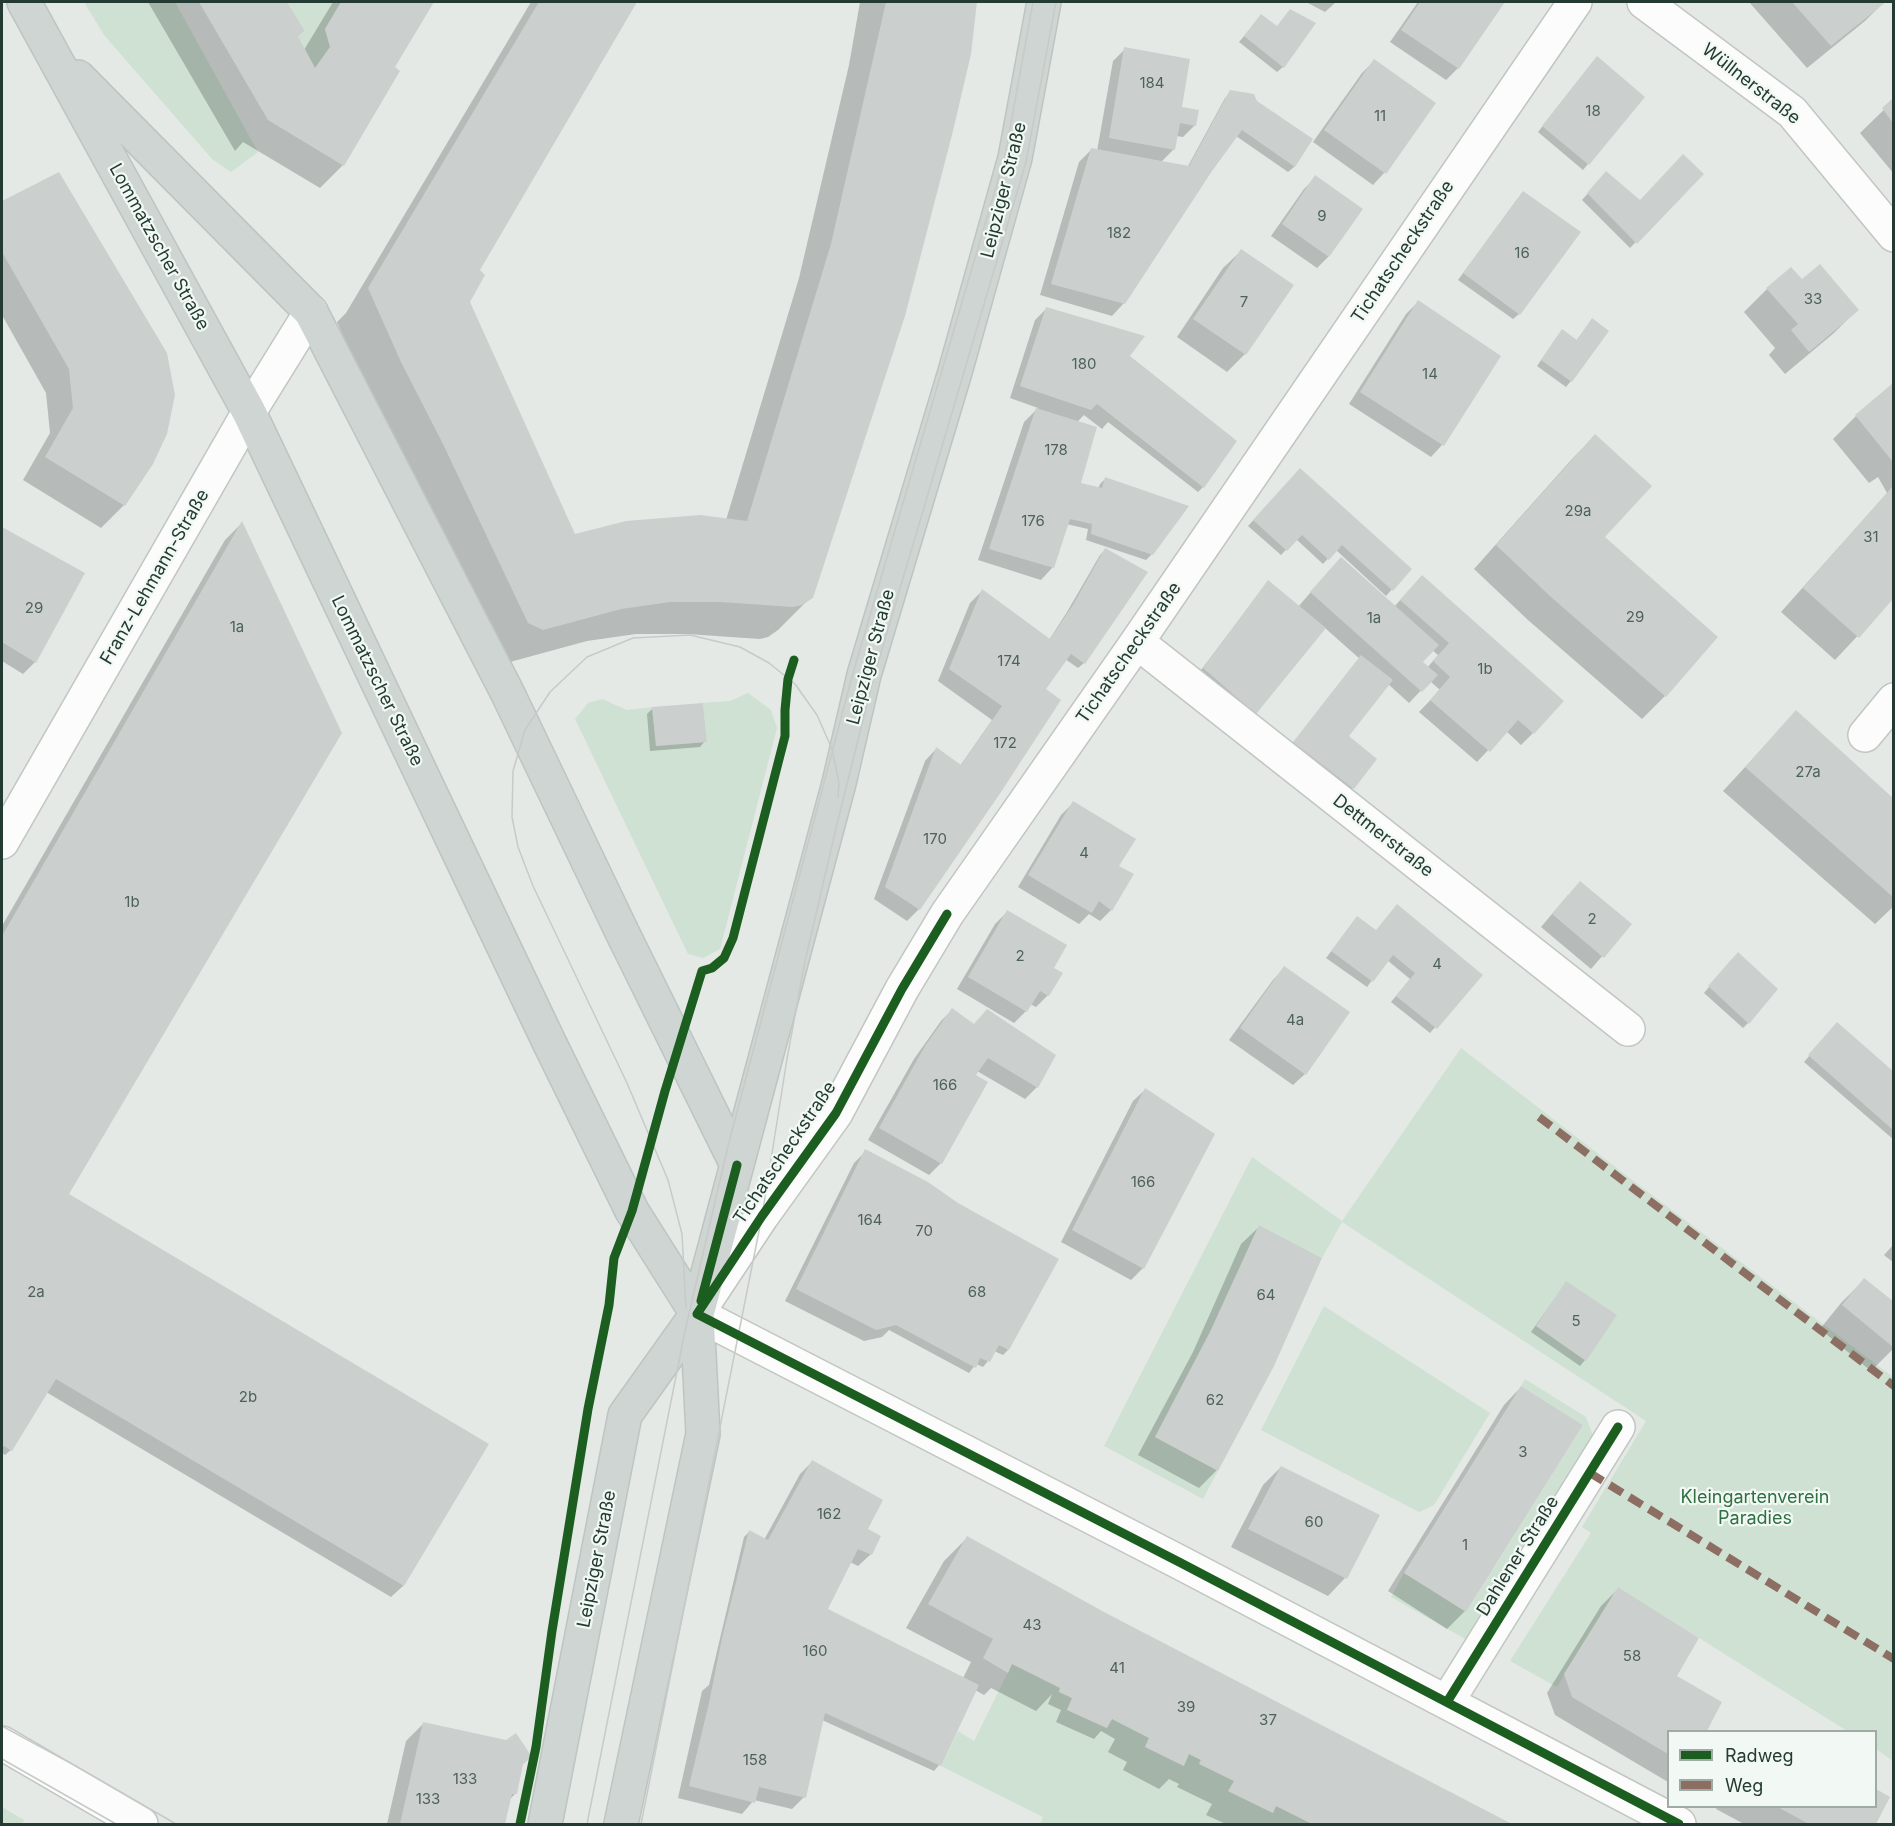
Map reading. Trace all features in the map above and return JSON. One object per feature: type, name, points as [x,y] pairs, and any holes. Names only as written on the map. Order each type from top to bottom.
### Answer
[{"type":"main road","name":"Lommatzscher Straße","points":[[24,2],[249,412],[632,1211],[698,1314]]},
{"type":"main road","name":"Leipziger Straße","points":[[621,1824],[703,1434],[698,1314],[839,783],[864,675],[955,372],[1015,158],[1044,2]]},
{"type":"main road","name":"Lommatzscher Straße","points":[[52,50],[311,312],[507,692],[737,1165]]},
{"type":"main road","name":"Leipziger Straße","points":[[545,1824],[625,1415],[698,1314]]},
{"type":"street","name":"Tichatscheckstraße","points":[[698,1314],[762,1216],[836,1113],[902,989],[947,914],[1137,642],[1575,2]]},
{"type":"street","name":"Wüllnerstraße","points":[[1644,2],[1792,112],[1893,234]]},
{"type":"street","name":"Franz-Lehmann-Straße","points":[[2,842],[249,412],[311,312]]},
{"type":"street","name":"Dettmerstraße","points":[[1137,642],[1628,1029]]},
{"type":"street","points":[[1864,735],[1893,700]]},
{"type":"street","points":[[698,1314],[1679,1824]]},
{"type":"street","name":"Dahlener Straße","points":[[1446,1701],[1618,1426]]},
{"type":"street","points":[[2,1743],[141,1824]]},
{"type":"green space","points":[[84,2],[175,2],[258,152],[231,172],[212,159],[104,35]]},
{"type":"green space","points":[[287,2],[341,2],[325,29],[330,47],[315,68],[298,36],[305,31]]},
{"type":"green space","points":[[748,693],[771,710],[777,728],[720,949],[703,958],[688,954],[575,719],[588,703],[602,699],[627,710],[652,707],[656,746],[707,742],[703,703],[730,701]]},
{"type":"green space","name":"Kleingartenverein Paradies","points":[[1461,1048],[1893,1377],[1893,1761],[1877,1750],[1877,1730],[1845,1730],[1618,1587],[1557,1687],[1510,1661],[1591,1533],[1582,1527],[1646,1421],[1342,1222],[1322,1258],[1259,1225],[1210,1332],[1155,1437],[1218,1471],[1203,1499],[1104,1446],[1252,1157],[1342,1221]]},
{"type":"green space","points":[[1324,1306],[1490,1413],[1434,1505],[1419,1512],[1261,1430]]},
{"type":"green space","points":[[1525,1379],[1586,1417],[1594,1438],[1467,1640],[1391,1597],[1404,1573],[1467,1611],[1583,1425],[1521,1386]]},
{"type":"green space","points":[[1012,1664],[1060,1688],[1059,1692],[1072,1698],[1067,1710],[1106,1728],[1112,1719],[1149,1738],[1145,1747],[1183,1766],[1189,1754],[1201,1760],[1199,1763],[1234,1781],[1229,1792],[1273,1813],[1276,1806],[1312,1824],[1040,1824],[1043,1817],[941,1766],[958,1731],[974,1741]]},
{"type":"green space","points":[[2,1807],[24,1820],[22,1824],[2,1824]]},
{"type":"building","points":[[199,2],[287,2],[305,31],[298,36],[315,68],[330,47],[325,29],[341,2],[434,2],[395,67],[400,71],[344,166],[268,120]]},
{"type":"building","points":[[539,2],[637,2],[480,270],[485,275],[470,302],[575,534],[626,521],[700,515],[747,521],[831,244],[886,2],[977,2],[971,54],[905,316],[813,598],[802,605],[793,607],[721,602],[670,602],[621,609],[543,630],[528,623],[443,444],[401,362],[368,288]]},
{"type":"building","points":[[1420,2],[1505,2],[1459,69],[1401,30]]},
{"type":"building","points":[[1792,2],[1886,2],[1831,46]]},
{"type":"building","points":[[1290,9],[1316,23],[1284,68],[1244,36],[1261,14],[1277,26]]},
{"type":"building","points":[[1124,47],[1190,59],[1182,107],[1199,110],[1196,126],[1180,123],[1175,150],[1109,138]]},
{"type":"building","points":[[1597,56],[1645,97],[1589,165],[1542,126]]},
{"type":"building","points":[[1374,59],[1436,103],[1386,174],[1324,130]]},
{"type":"building","points":[[1230,90],[1254,94],[1257,101],[1313,139],[1295,167],[1242,130],[1212,171],[1125,304],[1051,284],[1091,148],[1189,166]]},
{"type":"building","points":[[1893,98],[1893,123],[1882,108]]},
{"type":"building","points":[[1683,154],[1704,174],[1637,244],[1587,193],[1606,171],[1640,200]]},
{"type":"building","points":[[59,172],[167,353],[175,395],[167,434],[153,464],[125,506],[45,457],[73,408],[69,369],[2,252],[2,201]]},
{"type":"building","points":[[1315,175],[1363,209],[1329,257],[1282,224]]},
{"type":"building","points":[[1523,191],[1581,232],[1520,315],[1463,273]]},
{"type":"building","points":[[1241,249],[1294,285],[1246,355],[1193,319]]},
{"type":"building","points":[[1820,264],[1859,310],[1809,352],[1791,330],[1798,324],[1766,288],[1791,267],[1802,279]]},
{"type":"building","points":[[1418,300],[1501,356],[1444,446],[1360,392]]},
{"type":"building","points":[[1046,307],[1145,336],[1130,356],[1237,441],[1204,488],[1097,404],[1091,410],[1020,386]]},
{"type":"building","points":[[1592,318],[1609,331],[1572,382],[1541,360],[1562,329],[1577,340]]},
{"type":"building","points":[[1893,383],[1893,462],[1855,415]]},
{"type":"building","points":[[1036,408],[1097,427],[1081,483],[1102,488],[1105,477],[1189,506],[1153,555],[1091,534],[1092,524],[1070,519],[1054,568],[989,549]]},
{"type":"building","points":[[1595,434],[1652,486],[1605,537],[1718,637],[1666,697],[1551,597],[1496,545]]},
{"type":"building","points":[[1300,468],[1412,569],[1393,591],[1342,545],[1329,560],[1302,535],[1287,551],[1253,520]]},
{"type":"building","points":[[1893,486],[1893,599],[1859,638],[1803,588]]},
{"type":"building","points":[[242,521],[342,733],[69,1194],[489,1444],[404,1586],[56,1379],[12,1451],[2,1445],[2,936]]},
{"type":"building","points":[[2,527],[85,573],[36,663],[2,642]]},
{"type":"building","points":[[1105,548],[1148,572],[1085,664],[1071,654],[1046,689],[1061,700],[920,910],[885,887],[936,747],[961,765],[1002,706],[949,669],[982,589],[1050,639],[1073,605]]},
{"type":"building","points":[[1341,557],[1439,645],[1423,662],[1438,675],[1422,692],[1310,592]]},
{"type":"building","points":[[1422,575],[1564,701],[1534,734],[1518,720],[1490,752],[1430,700],[1450,677],[1433,661],[1449,643],[1400,600]]},
{"type":"building","points":[[1268,580],[1326,628],[1256,714],[1203,668]]},
{"type":"building","points":[[1361,655],[1393,680],[1349,736],[1377,759],[1354,789],[1293,742]]},
{"type":"building","points":[[703,703],[707,742],[656,746],[652,707]]},
{"type":"building","points":[[1796,710],[1893,798],[1893,897],[1745,767]]},
{"type":"building","points":[[1073,801],[1136,839],[1119,866],[1134,874],[1112,911],[1099,901],[1092,913],[1028,875]]},
{"type":"building","points":[[1580,881],[1632,924],[1604,958],[1552,914]]},
{"type":"building","points":[[1397,904],[1483,975],[1437,1029],[1396,996],[1415,973],[1393,955],[1373,982],[1331,951],[1357,916],[1376,930]]},
{"type":"building","points":[[1007,910],[1067,945],[1054,968],[1063,973],[1049,996],[1040,991],[1027,1012],[968,977]]},
{"type":"building","points":[[1738,952],[1778,989],[1749,1024],[1708,986]]},
{"type":"building","points":[[1284,966],[1350,1012],[1306,1075],[1240,1028]]},
{"type":"building","points":[[952,1008],[974,1024],[987,1009],[1056,1055],[1038,1088],[988,1058],[976,1075],[988,1082],[942,1164],[879,1128],[925,1046]]},
{"type":"building","points":[[1837,1022],[1893,1071],[1893,1130],[1808,1055]]},
{"type":"building","points":[[1145,1088],[1215,1134],[1144,1269],[1072,1230]]},
{"type":"building","points":[[865,1149],[928,1182],[958,1203],[1059,1259],[1009,1350],[999,1345],[990,1362],[980,1358],[976,1368],[896,1325],[876,1330],[796,1289]]},
{"type":"building","points":[[1259,1225],[1322,1258],[1274,1366],[1218,1471],[1155,1437],[1210,1332]]},
{"type":"building","points":[[1864,1278],[1893,1301],[1893,1347],[1842,1305]]},
{"type":"building","points":[[1566,1281],[1617,1315],[1586,1361],[1536,1326]]},
{"type":"building","points":[[1521,1386],[1583,1425],[1466,1612],[1404,1573]]},
{"type":"building","points":[[812,1460],[883,1500],[868,1529],[881,1536],[872,1555],[858,1549],[828,1609],[979,1685],[941,1766],[825,1713],[806,1798],[759,1787],[755,1803],[689,1786],[749,1530],[768,1540]]},
{"type":"building","points":[[1281,1466],[1380,1515],[1347,1579],[1248,1529]]},
{"type":"building","points":[[967,1536],[1104,1612],[1512,1824],[1312,1824],[1276,1806],[1273,1813],[1228,1791],[1234,1781],[1199,1764],[1201,1760],[1189,1754],[1184,1766],[1145,1747],[1149,1738],[1112,1719],[1107,1728],[1067,1710],[1072,1698],[1059,1692],[1060,1688],[1012,1664],[1008,1673],[983,1658],[993,1639],[928,1604]]},
{"type":"building","points":[[1618,1587],[1699,1638],[1677,1676],[1722,1702],[1708,1730],[1667,1730],[1667,1753],[1572,1697],[1564,1674]]},
{"type":"building","points":[[423,1722],[506,1740],[516,1733],[532,1757],[523,1764],[517,1794],[512,1794],[505,1824],[400,1824]]},
{"type":"building","points":[[1877,1790],[1890,1797],[1876,1824],[1809,1824],[1780,1808],[1877,1808]]},
{"type":"tram line","points":[[587,1824],[685,1331],[728,1146],[853,673],[1005,156],[1033,2]]},
{"type":"tram line","points":[[641,1824],[762,1216],[805,961],[873,680],[1026,162],[1056,2]]},
{"type":"tram line","points":[[686,1308],[682,1234],[668,1180],[627,1083],[533,886],[518,847],[512,817],[513,771],[525,730],[550,692],[587,657],[633,638],[690,635],[740,647],[769,663],[795,684],[817,715],[832,749],[839,783],[838,797]]},
{"type":"tram line","points":[[2,1726],[176,1824]]},
{"type":"tram line","points":[[2,1759],[116,1824]]},
{"type":"marked path","points":[[1539,1117],[1894,1386]]},
{"type":"marked path","points":[[1590,1473],[1894,1659]]},
{"type":"cycle path","points":[[520,1824],[536,1747],[552,1631],[588,1409],[609,1305],[614,1258],[632,1211],[665,1091],[702,971],[712,968],[724,958],[733,938],[785,736],[788,679],[794,660]]},
{"type":"cycle path","points":[[697,1314],[762,1216],[836,1113],[902,989],[947,914]]},
{"type":"cycle path","points":[[701,1301],[737,1165]]},
{"type":"cycle path","points":[[697,1314],[1181,1563],[1679,1824]]},
{"type":"cycle path","points":[[1447,1702],[1618,1427]]}]
